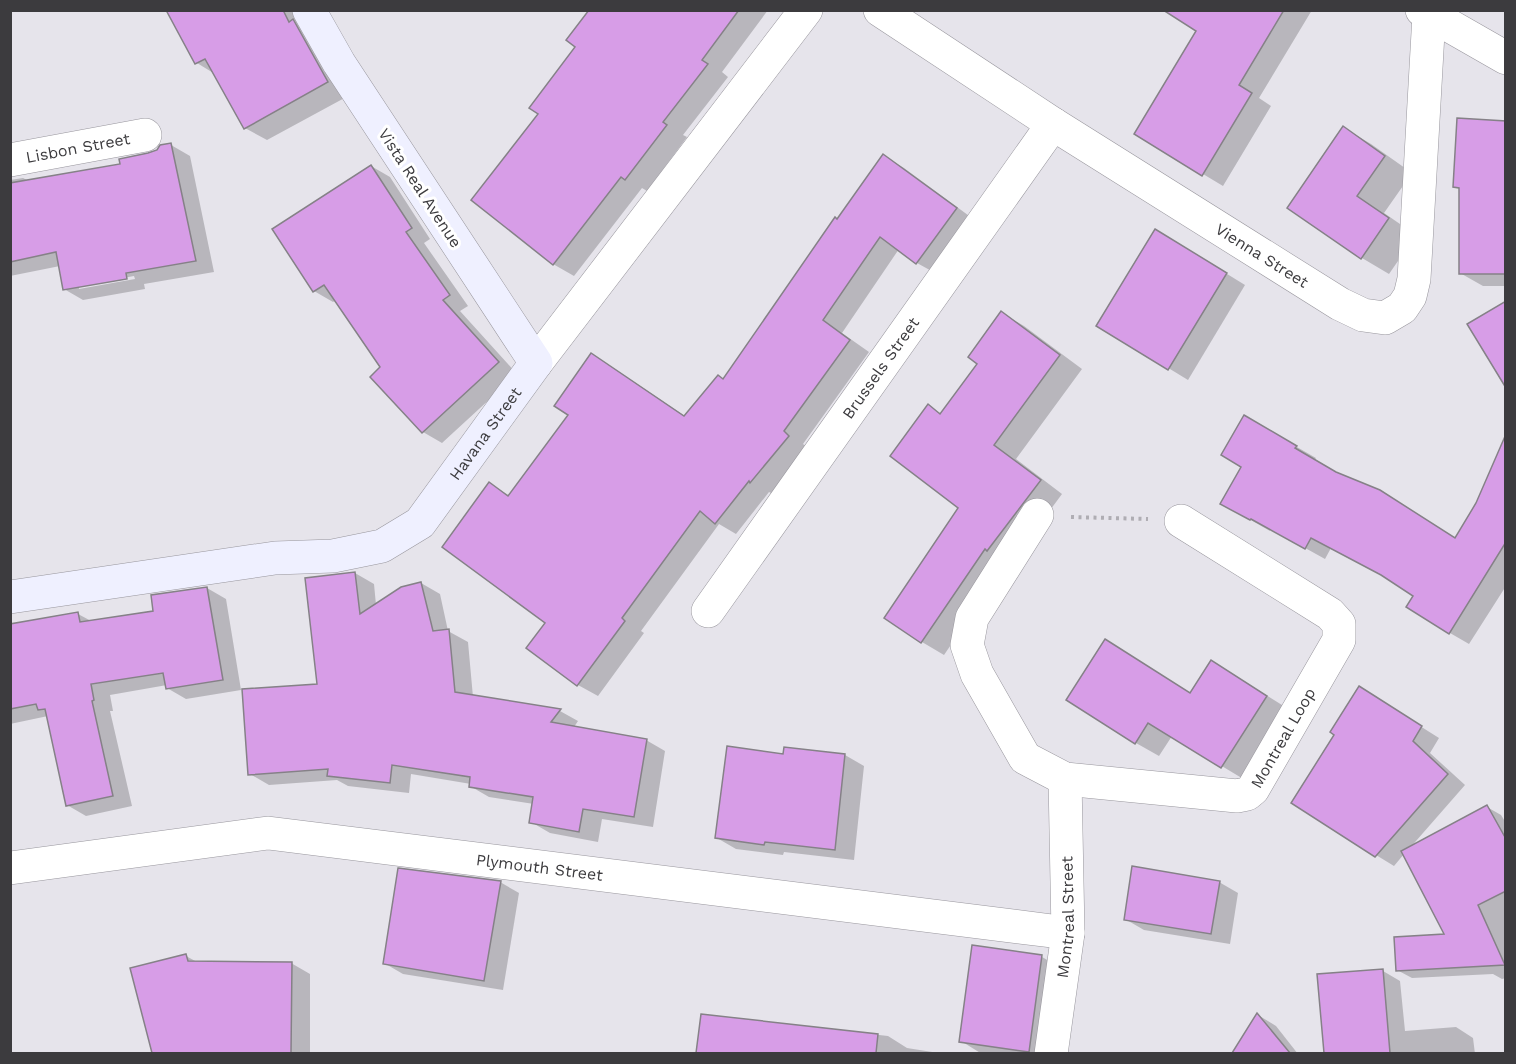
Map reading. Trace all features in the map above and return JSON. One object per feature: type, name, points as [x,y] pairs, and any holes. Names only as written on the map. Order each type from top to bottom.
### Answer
[{"type":"street","name":"Vista Real Avenue","points":[[309,10],[339,63],[536,363]]},
{"type":"street","name":"Havana Street","points":[[10,597],[275,558],[333,556],[382,546],[420,523],[536,363],[806,10]]},
{"type":"street","name":"Vienna Street","points":[[880,10],[1053,124],[1340,304],[1363,315],[1384,318],[1402,308],[1410,296],[1414,279],[1426,13]]},
{"type":"street","points":[[1426,13],[1506,58]]},
{"type":"street","name":"Brussels Street","points":[[708,612],[1053,124]]},
{"type":"street","name":"Lisbon Street","points":[[10,160],[145,135]]},
{"type":"street","name":"Montreal Loop","points":[[1037,515],[972,618],[967,645],[977,674],[1025,759],[1065,779],[1236,796],[1247,794],[1253,789],[1339,640],[1339,624],[1330,614],[1181,521]]},
{"type":"street","name":"Montreal Street","points":[[1051,1053],[1068,933],[1065,779]]},
{"type":"street","name":"Plymouth Street","points":[[10,868],[268,833],[1068,933]]},
{"type":"path","points":[[1037,515],[1181,521]]},
{"type":"building","points":[[166,10],[283,10],[289,22],[293,19],[328,82],[244,129],[205,59],[195,64]]},
{"type":"building","points":[[589,10],[739,10],[702,60],[708,64],[663,122],[667,125],[625,180],[621,177],[553,265],[471,200],[538,114],[529,108],[575,47],[566,40]]},
{"type":"building","points":[[1163,10],[1284,10],[1239,85],[1252,93],[1202,176],[1134,134],[1196,31]]},
{"type":"building","points":[[1457,118],[1506,121],[1506,274],[1459,274],[1459,188],[1453,187]]},
{"type":"building","points":[[1343,126],[1385,156],[1357,196],[1389,218],[1361,259],[1287,208]]},
{"type":"building","points":[[171,143],[196,261],[126,273],[127,279],[63,290],[56,252],[10,262],[10,183],[120,164],[119,159],[148,153],[157,150],[160,145]]},
{"type":"building","points":[[883,154],[957,208],[916,264],[880,237],[823,320],[850,340],[784,431],[789,436],[715,524],[700,511],[622,618],[625,621],[577,686],[526,648],[545,623],[442,547],[489,482],[508,496],[568,415],[554,406],[591,353],[684,416],[718,375],[723,379],[835,217],[837,219]]},
{"type":"building","points":[[371,165],[412,228],[406,232],[450,295],[443,300],[499,362],[422,433],[370,377],[380,367],[324,285],[313,292],[272,229]]},
{"type":"building","points":[[1155,229],[1227,273],[1168,370],[1096,326]]},
{"type":"building","points":[[1506,301],[1506,388],[1467,324]]},
{"type":"building","points":[[1001,311],[1060,355],[994,445],[1041,480],[987,551],[985,549],[921,643],[884,618],[958,508],[890,456],[928,404],[940,414],[977,364],[968,357]]},
{"type":"building","points":[[1244,415],[1336,472],[1380,490],[1455,538],[1476,503],[1506,434],[1506,542],[1449,634],[1406,607],[1413,596],[1381,575],[1311,538],[1305,549],[1220,504],[1241,467],[1221,455]]},
{"type":"building","points":[[355,572],[360,614],[401,587],[421,582],[433,631],[449,629],[455,692],[561,709],[551,722],[647,739],[634,817],[583,809],[579,832],[529,823],[533,797],[469,787],[470,777],[392,765],[390,783],[327,776],[328,769],[248,775],[242,689],[317,684],[305,578]]},
{"type":"building","points":[[207,587],[223,680],[166,689],[163,673],[91,684],[94,700],[92,701],[113,796],[66,806],[45,709],[38,710],[36,704],[10,709],[10,624],[78,612],[80,622],[153,611],[151,595]]},
{"type":"building","points":[[1105,639],[1190,693],[1211,660],[1267,696],[1221,768],[1148,723],[1135,744],[1066,700]]},
{"type":"building","points":[[1359,686],[1422,726],[1413,741],[1448,774],[1375,857],[1291,803],[1334,735],[1330,732]]},
{"type":"building","points":[[727,746],[783,754],[784,747],[845,754],[835,850],[765,842],[764,845],[715,838]]},
{"type":"building","points":[[1487,805],[1506,839],[1506,891],[1478,905],[1505,965],[1396,971],[1394,937],[1444,934],[1401,851]]},
{"type":"building","points":[[1132,866],[1220,881],[1211,934],[1124,920]]},
{"type":"building","points":[[398,868],[501,881],[484,981],[383,964]]},
{"type":"building","points":[[972,945],[1042,955],[1029,1052],[959,1042]]},
{"type":"building","points":[[186,954],[188,961],[292,962],[291,1053],[152,1053],[130,968]]},
{"type":"building","points":[[1383,969],[1390,1053],[1324,1053],[1317,974]]},
{"type":"building","points":[[1257,1013],[1290,1053],[1232,1053]]},
{"type":"building","points":[[701,1014],[878,1034],[876,1053],[696,1053]]}]
